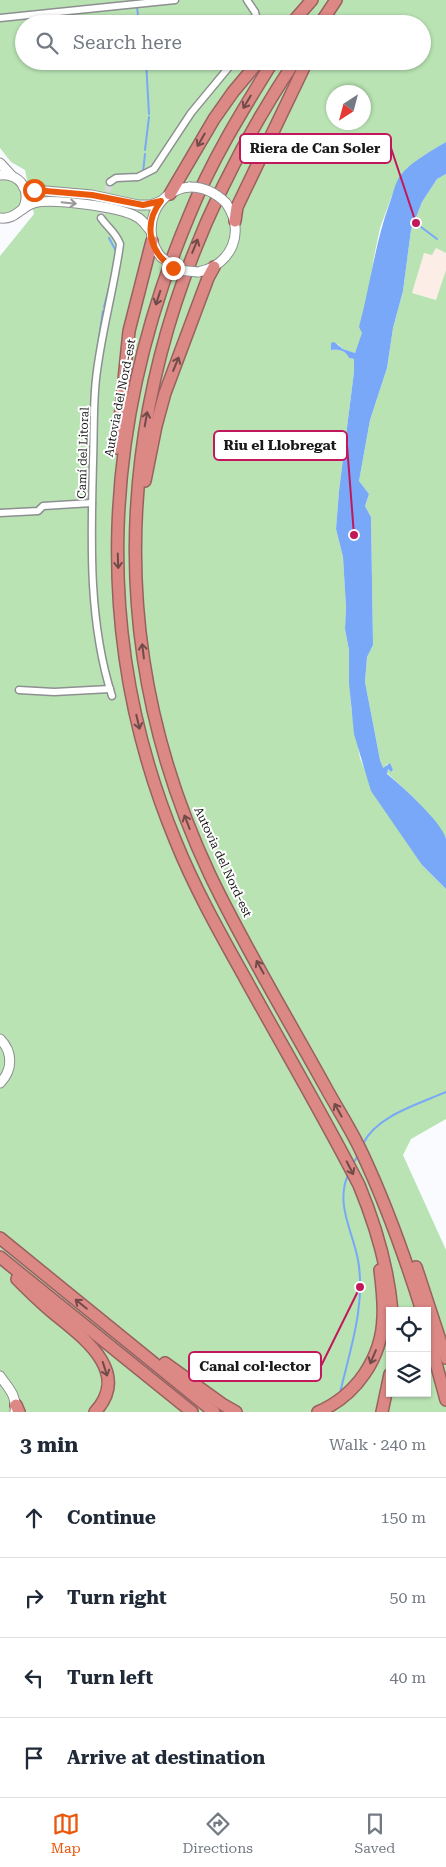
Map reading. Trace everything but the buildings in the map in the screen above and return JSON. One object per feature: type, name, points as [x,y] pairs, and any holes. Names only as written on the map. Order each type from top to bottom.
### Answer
[{"type":"highway","points":[[299,15],[313,0]]},
{"type":"highway","points":[[304,15],[313,0]]},
{"type":"highway","points":[[326,15],[336,0]]},
{"type":"highway","points":[[329,15],[336,0]]},
{"type":"highway","points":[[165,198],[219,111],[252,70]]},
{"type":"highway","name":"Autovia del Nord-est","points":[[268,70],[231,130],[207,176],[189,215],[166,274],[148,328],[133,391],[122,462],[117,528],[118,589],[126,662],[143,746],[166,817],[184,861],[206,906],[359,1185],[374,1223],[388,1278],[392,1307]]},
{"type":"highway","name":"Autovia del Nord-est","points":[[288,70],[262,111],[220,190],[192,254],[178,294],[158,364],[150,397],[140,460],[135,530],[137,591],[144,660],[163,750],[183,811],[202,856],[223,900],[378,1184],[421,1307]]},
{"type":"highway","points":[[234,221],[238,207],[303,70]]},
{"type":"highway","points":[[117,528],[116,460],[126,348],[132,314],[151,236]]},
{"type":"highway","points":[[135,530],[160,410],[207,281],[214,267]]},
{"type":"highway","points":[[378,1184],[408,1245],[426,1293],[446,1358]]},
{"type":"highway","points":[[322,1410],[342,1399],[351,1390],[369,1367],[377,1348],[382,1328],[383,1297],[374,1223]]},
{"type":"highway","points":[[2,1240],[214,1412]]},
{"type":"highway","points":[[1,1263],[192,1412]]},
{"type":"highway","points":[[18,1276],[82,1337],[101,1358],[107,1371],[108,1389],[102,1403],[95,1412]]},
{"type":"highway","points":[[18,1276],[181,1412]]},
{"type":"highway","points":[[102,1321],[236,1412]]},
{"type":"highway","points":[[431,1345],[446,1400]]},
{"type":"highway","points":[[382,1412],[386,1393]]},
{"type":"main road","points":[[0,163],[23,186],[26,198],[22,209]]},
{"type":"main road","points":[[0,175],[12,176]]},
{"type":"main road","points":[[0,227],[22,209],[42,202],[90,205],[134,215],[140,219],[151,236],[160,258],[178,270],[198,272],[214,267],[223,260],[231,249],[235,235],[234,221],[226,203],[208,190],[190,187],[182,188],[165,198],[143,205],[92,195],[34,190],[23,186]]},
{"type":"main road","points":[[151,236],[152,216],[165,198]]},
{"type":"main road","points":[[0,218],[11,218]]},
{"type":"main road","points":[[0,1039],[8,1050],[10,1061],[8,1073],[0,1083]]},
{"type":"main road","points":[[1,1379],[12,1391],[17,1410]]},
{"type":"street","points":[[29,15],[175,0]]},
{"type":"street","points":[[247,0],[256,15]]},
{"type":"street","points":[[0,18],[15,16]]},
{"type":"street","points":[[110,182],[116,178],[138,177],[154,169],[191,113],[227,70]]},
{"type":"street","name":"Camí del Litoral","points":[[19,690],[111,693],[103,663],[94,603],[92,503],[96,379],[120,244],[116,233],[101,218]]},
{"type":"street","points":[[0,513],[38,511],[43,506],[92,503]]},
{"type":"shaded area","points":[[436,248],[446,253],[446,270],[437,300],[412,293],[424,253]]},
{"type":"green space","points":[[0,0],[446,0],[446,142],[420,158],[398,179],[380,228],[363,333],[355,353],[343,349],[338,344],[331,350],[342,351],[349,358],[354,359],[336,529],[343,557],[346,607],[345,629],[349,650],[351,707],[360,758],[366,773],[422,865],[446,889],[446,1119],[411,1139],[403,1155],[446,1250],[446,1412],[0,1412],[0,256],[34,214],[25,170],[11,162],[0,148]]},
{"type":"green space","points":[[446,174],[446,253],[436,248],[432,255],[424,253],[412,293],[436,300],[446,270],[446,839],[427,812],[387,773],[388,769],[391,772],[393,770],[390,764],[387,764],[383,769],[380,760],[365,682],[367,657],[373,645],[371,517],[365,506],[369,494],[359,481],[370,420],[387,368],[393,328],[403,291],[411,230],[422,202],[437,179]]},
{"type":"green space","points":[[6,179],[19,188],[21,200],[19,206],[14,210],[8,213],[0,213],[0,180]]},
{"type":"water","points":[[446,142],[446,174],[437,179],[422,202],[411,230],[403,291],[393,328],[387,368],[370,420],[359,481],[369,494],[365,506],[371,517],[373,645],[367,657],[365,682],[380,760],[383,768],[390,763],[393,770],[391,772],[388,769],[387,774],[421,805],[443,832],[446,839],[446,889],[422,865],[371,791],[354,734],[349,683],[349,650],[345,629],[346,607],[343,557],[336,529],[354,359],[349,358],[342,351],[331,350],[331,343],[334,342],[343,349],[355,353],[362,333],[359,327],[376,250],[398,179],[413,163]]},
{"type":"waterway","points":[[137,7],[138,15]]},
{"type":"waterway","points":[[147,70],[149,114]]},
{"type":"waterway","points":[[145,150],[149,117]]},
{"type":"waterway","points":[[143,172],[145,154]]},
{"type":"waterway","points":[[413,221],[437,239]]},
{"type":"waterway","points":[[109,238],[116,251]]},
{"type":"waterway","points":[[104,307],[111,280]]},
{"type":"waterway","points":[[96,358],[103,311]]},
{"type":"waterway","points":[[90,467],[91,422]]},
{"type":"waterway","points":[[89,490],[89,500]]},
{"type":"waterway","points":[[363,1144],[369,1134],[388,1118],[411,1106],[446,1092]]},
{"type":"waterway","points":[[353,1164],[358,1155]]},
{"type":"waterway","points":[[340,1393],[356,1327],[360,1293],[356,1249],[344,1207],[344,1186],[348,1175]]},
{"type":"tunnel","points":[[101,218],[110,182]]},
{"type":"place","name":"Riera de Can Soler","points":[[416,223]]},
{"type":"place","name":"Riu el Llobregat","points":[[354,535]]},
{"type":"place","name":"Canal col·lector","points":[[360,1287]]},
{"type":"route","points":[[34,190],[92,195],[138,205],[161,201],[152,216],[150,229],[152,241],[160,258],[173,268]]}]
